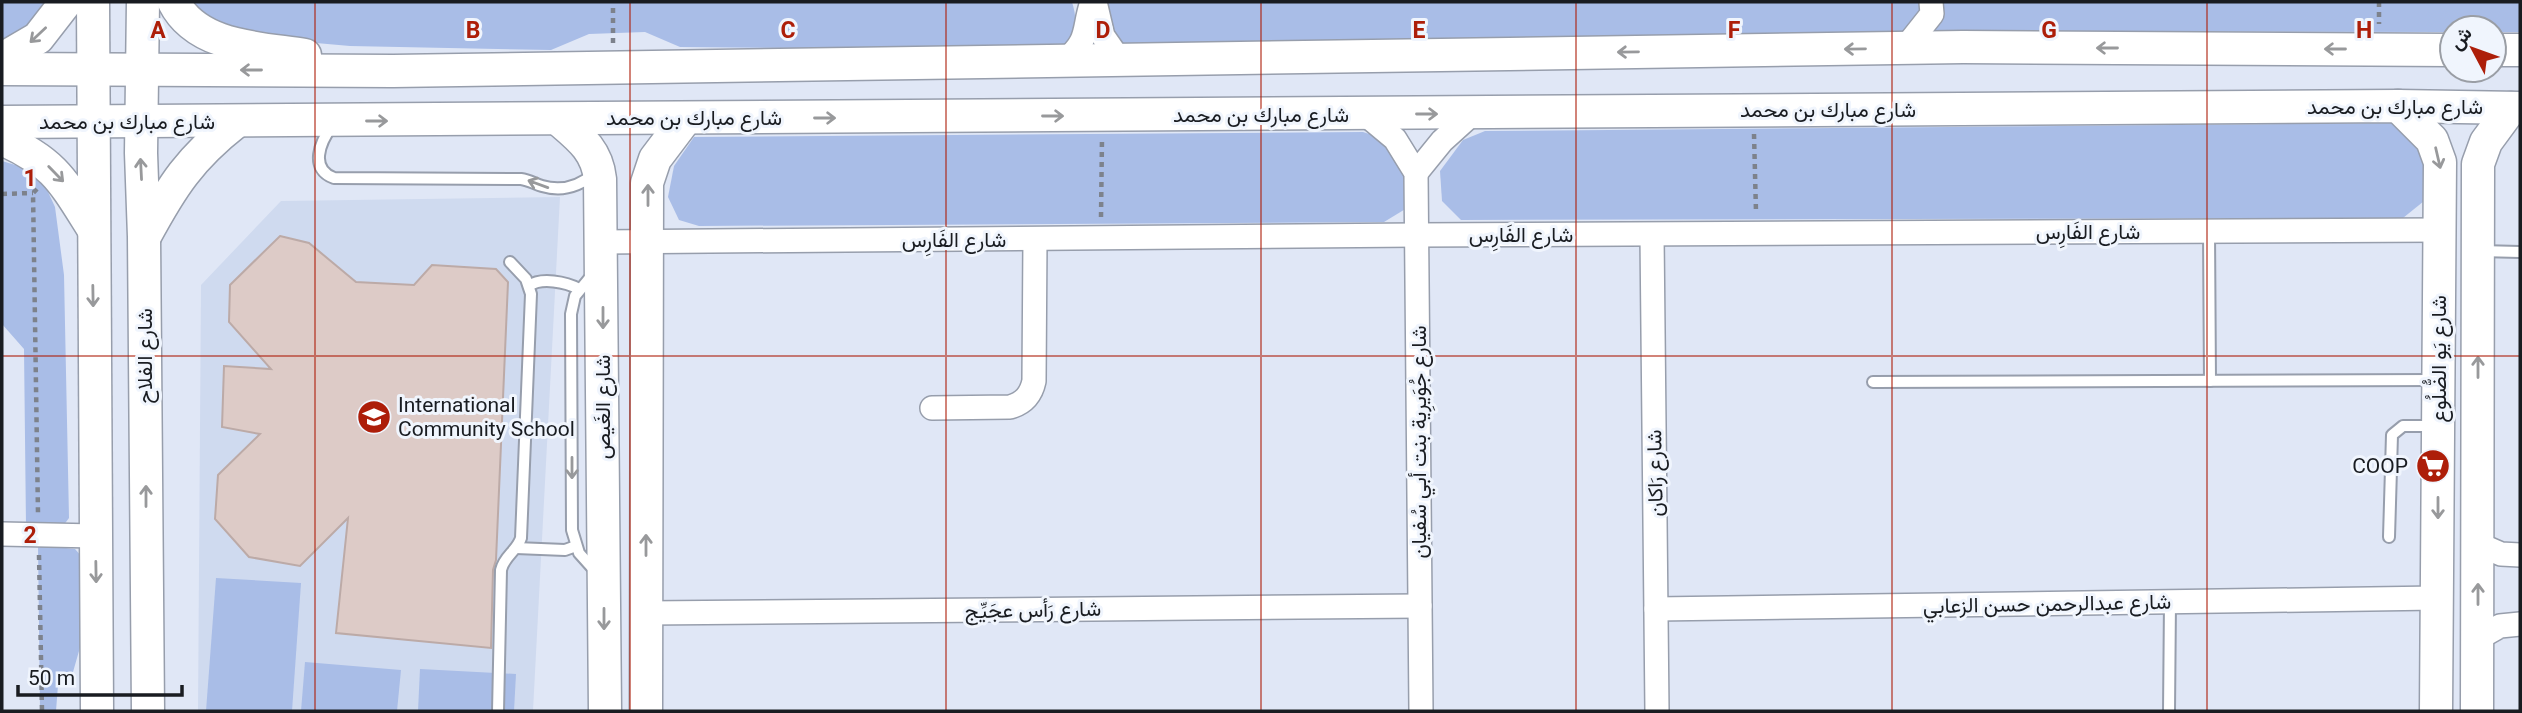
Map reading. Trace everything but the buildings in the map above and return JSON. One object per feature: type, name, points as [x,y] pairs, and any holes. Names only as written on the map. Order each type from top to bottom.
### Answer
[{"type":"main road","points":[[2,59],[38,38],[66,2]]},
{"type":"main road","points":[[93,2],[92,227],[97,711]]},
{"type":"main road","name":"شارع الفلاح","points":[[143,2],[141,121],[145,237],[148,711]]},
{"type":"main road","points":[[174,2],[200,30],[226,42],[393,71]]},
{"type":"main road","points":[[2,69],[393,71],[1963,47],[2438,50]]},
{"type":"main road","name":"شارع مبارك بن محمد","points":[[2,122],[2398,106],[2516,108]]},
{"type":"main road","name":"شارع يَو الضُّلُوع","points":[[2398,106],[2424,130],[2437,151],[2440,162],[2436,711]]},
{"type":"main road","name":"شارع يَو الضُّلُوع","points":[[2477,711],[2478,173],[2481,153],[2516,108]]},
{"type":"main road","name":"شارع الغَيص","points":[[646,711],[648,183],[650,171],[661,148],[685,118]]},
{"type":"main road","name":"شارع الغَيص","points":[[558,119],[590,148],[599,168],[603,253],[605,711]]},
{"type":"main road","points":[[145,237],[186,167],[210,142],[236,122]]},
{"type":"main road","points":[[2,139],[30,152],[58,174],[92,227]]},
{"type":"street","points":[[1093,2],[1098,9],[1103,36],[1119,59]]},
{"type":"street","points":[[1065,60],[1084,39],[1093,2]]},
{"type":"street","points":[[1905,48],[1932,8],[1963,47]]},
{"type":"street","points":[[1365,114],[1395,139],[1416,173],[1442,141],[1473,113]]},
{"type":"street","name":"شارع جُوَيرِية بنت أبي سُفيان","points":[[1416,173],[1421,711]]},
{"type":"street","name":"شارع الفَارِس","points":[[603,253],[648,242],[2440,230]]},
{"type":"street","name":"شارع رَاكان","points":[[1653,235],[1657,711]]},
{"type":"street","points":[[932,408],[1010,407],[1029,395],[1034,381],[1035,240]]},
{"type":"street","points":[[2,534],[95,536]]},
{"type":"street","points":[[2478,544],[2501,554],[2520,555]]},
{"type":"street","name":"شارع عبدالرحمن حسن الزعابي","points":[[1656,610],[2437,598]]},
{"type":"street","name":"شارع رَأس عجَيِّج","points":[[646,613],[1420,606]]},
{"type":"street","points":[[2477,639],[2500,626],[2520,624]]},
{"type":"lane","points":[[335,121],[324,138],[318,161],[323,172],[334,178],[521,179],[547,188],[568,188],[585,180],[599,168]]},
{"type":"lane","points":[[2209,231],[2210,381]]},
{"type":"lane","points":[[2477,251],[2520,252]]},
{"type":"lane","points":[[603,253],[579,289],[571,314],[572,530],[583,559],[604,580]]},
{"type":"lane","points":[[498,711],[501,570],[521,538],[531,294],[519,270],[510,262]]},
{"type":"lane","points":[[529,286],[539,281],[571,285],[579,289]]},
{"type":"lane","points":[[1873,382],[2439,380]]},
{"type":"lane","points":[[2389,537],[2392,435],[2403,426],[2439,426]]},
{"type":"lane","points":[[516,548],[565,550],[576,546]]},
{"type":"lane","points":[[2169,711],[2170,602]]},
{"type":"path","points":[[612,68],[613,2]]},
{"type":"path","points":[[1753,111],[1757,234]]},
{"type":"path","points":[[1101,239],[1102,116]]},
{"type":"path","points":[[2,194],[33,193],[42,711]]},
{"type":"shaded area","points":[[2,2],[49,2],[35,25],[2,45]]},
{"type":"shaded area","points":[[187,2],[1072,2],[1075,28],[1061,50],[680,47],[645,32],[589,34],[551,50],[350,46],[237,36],[215,29]]},
{"type":"shaded area","points":[[2520,2],[2520,32],[2508,32],[2508,14],[2438,14],[2438,32],[1920,31],[1121,49],[1104,23],[1107,4]]},
{"type":"shaded area","points":[[2401,123],[2421,137],[2429,197],[2403,218],[1461,220],[1442,201],[1440,171],[1463,140],[1485,131]]},
{"type":"shaded area","points":[[1363,132],[1394,142],[1408,179],[1407,208],[1384,222],[699,226],[679,220],[668,197],[674,166],[694,137]]},
{"type":"shaded area","points":[[2,161],[22,167],[43,181],[55,207],[64,275],[69,518],[63,526],[26,526],[24,349],[2,324]]},
{"type":"shaded area","name":"International Community School","points":[[560,197],[533,711],[198,711],[201,285],[281,201]]},
{"type":"shaded area","points":[[38,545],[75,549],[82,557],[83,637],[69,686],[58,685],[56,711],[40,711]]},
{"type":"shaded area","points":[[216,578],[301,583],[292,711],[206,711]]},
{"type":"shaded area","points":[[305,662],[401,670],[397,711],[301,711]]},
{"type":"shaded area","points":[[420,669],[516,674],[514,711],[418,711]]},
{"type":"place","name":"International Community School","points":[[374,417]]},
{"type":"place","name":"COOP","points":[[2433,466]]}]
